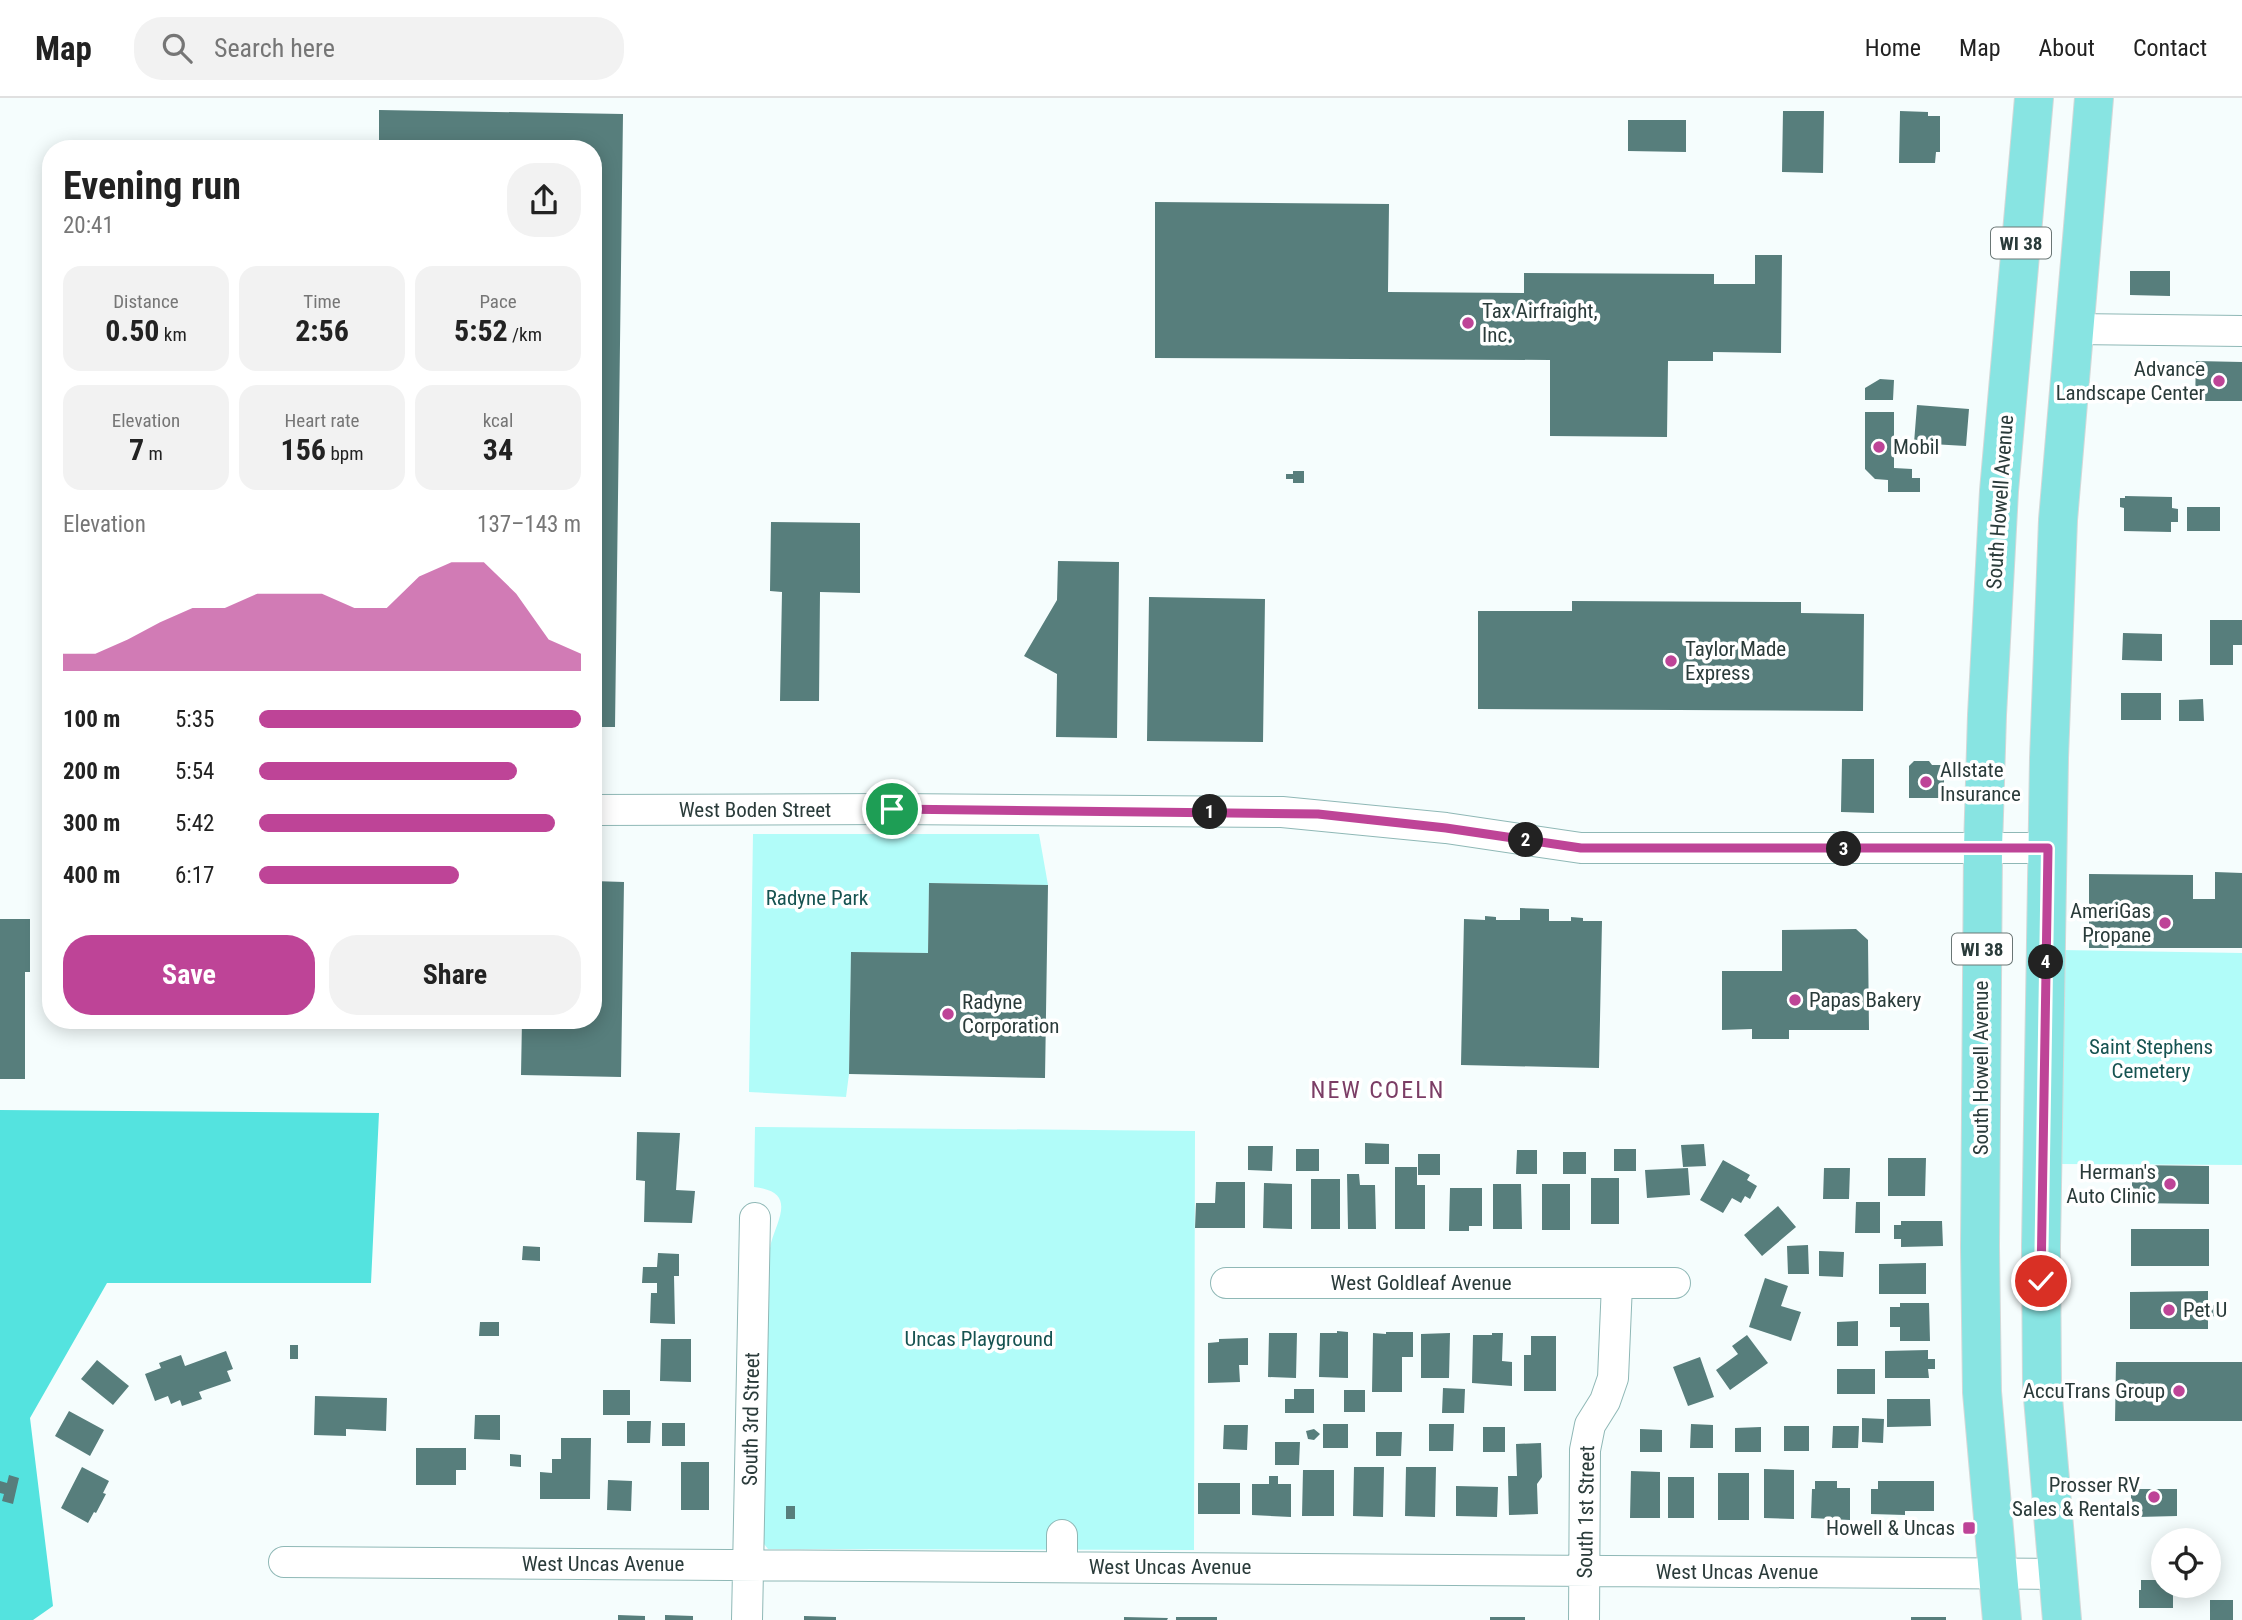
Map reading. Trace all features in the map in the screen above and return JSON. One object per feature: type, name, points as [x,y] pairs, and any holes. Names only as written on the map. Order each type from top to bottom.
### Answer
[{"type":"main road","name":"South Howell Avenue","points":[[2001,1620],[1982,1392],[1980,1233],[1983,848],[1999,491],[2034,98]]},
{"type":"main road","name":"WI 38","points":[[2063,1620],[2042,1385],[2041,1247],[2051,683],[2058,520],[2094,98]]},
{"type":"street","points":[[2074,329],[2242,331]]},
{"type":"street","name":"West Boden Street","points":[[602,810],[1282,812],[1446,828],[1581,848],[2048,848]]},
{"type":"street","name":"South 3rd Street","points":[[747,1620],[755,1218]]},
{"type":"street","name":"West Goldleaf Avenue","points":[[1226,1283],[1675,1283]]},
{"type":"street","name":"South 1st Street","points":[[1584,1620],[1585,1450],[1590,1425],[1605,1401],[1613,1378],[1616,1284]]},
{"type":"street","points":[[1062,1535],[1062,1567]]},
{"type":"street","name":"West Uncas Avenue","points":[[284,1562],[2057,1574]]},
{"type":"green space","name":"Radyne Park","points":[[753,834],[1039,834],[1048,885],[929,883],[928,953],[851,952],[849,1074],[846,1097],[749,1092]]},
{"type":"green space","name":"Saint Stephens Cemetery","points":[[2061,950],[2242,953],[2242,1165],[2058,1164]]},
{"type":"green space","name":"Uncas Playground","points":[[755,1127],[1195,1131],[1194,1550],[768,1549],[763,1537],[769,1258],[781,1208],[776,1194],[754,1187]]},
{"type":"shaded area","points":[[0,1110],[379,1113],[371,1283],[107,1283],[30,1418],[53,1606],[33,1620],[0,1620]]},
{"type":"building","points":[[379,110],[623,114],[615,727],[602,727],[602,140],[379,140]]},
{"type":"building","points":[[1783,111],[1824,111],[1823,173],[1782,172]]},
{"type":"building","points":[[1900,111],[1928,112],[1928,116],[1940,116],[1940,152],[1936,152],[1935,163],[1899,163]]},
{"type":"building","points":[[1628,120],[1686,120],[1686,152],[1628,151]]},
{"type":"building","name":"Tax Airfraight, Inc.","points":[[1155,202],[1389,204],[1388,292],[1524,293],[1524,273],[1714,274],[1714,284],[1755,284],[1755,255],[1782,255],[1781,353],[1713,352],[1713,361],[1668,361],[1667,437],[1550,436],[1550,360],[1155,358]]},
{"type":"building","points":[[2130,271],[2170,271],[2170,296],[2130,295]]},
{"type":"building","name":"Advance Landscape Center","points":[[2196,361],[2242,362],[2242,401],[2195,401]]},
{"type":"building","points":[[1880,379],[1894,380],[1893,400],[1865,400],[1865,388]]},
{"type":"building","points":[[1917,405],[1969,409],[1966,446],[1914,443]]},
{"type":"building","points":[[1865,412],[1894,412],[1894,468],[1912,469],[1912,478],[1920,478],[1920,492],[1888,492],[1888,480],[1875,479],[1865,469]]},
{"type":"building","points":[[1293,471],[1304,471],[1304,483],[1293,483],[1293,479],[1286,479],[1286,474],[1293,474]]},
{"type":"building","points":[[2172,497],[2172,508],[2178,509],[2178,522],[2171,522],[2171,532],[2124,531],[2124,508],[2120,507],[2120,498]]},
{"type":"building","points":[[2187,507],[2220,507],[2220,531],[2187,531]]},
{"type":"building","points":[[771,522],[860,523],[860,593],[820,592],[819,701],[780,701],[782,592],[770,591]]},
{"type":"building","points":[[1058,561],[1119,562],[1117,738],[1056,737],[1057,674],[1024,656],[1057,600]]},
{"type":"building","points":[[1149,597],[1265,599],[1263,742],[1147,741]]},
{"type":"building","name":"Taylor Made Express","points":[[1572,601],[1801,602],[1801,613],[1864,614],[1863,711],[1478,709],[1478,611],[1572,611]]},
{"type":"building","points":[[2210,620],[2242,620],[2242,645],[2233,645],[2233,665],[2210,665]]},
{"type":"building","points":[[2123,633],[2162,634],[2162,661],[2122,660]]},
{"type":"building","points":[[2121,693],[2161,693],[2161,720],[2121,720]]},
{"type":"building","points":[[2203,699],[2204,721],[2179,721],[2179,700]]},
{"type":"building","points":[[1842,759],[1874,759],[1874,813],[1841,812]]},
{"type":"building","name":"Allstate Insurance","points":[[1914,761],[1944,765],[1944,798],[1909,798],[1909,766]]},
{"type":"building","name":"AmeriGas Propane","points":[[2215,872],[2242,873],[2242,948],[2089,948],[2089,874],[2193,875],[2193,899],[2215,899]]},
{"type":"building","points":[[602,881],[624,882],[621,1077],[521,1075],[522,1029],[602,1029]]},
{"type":"building","name":"Radyne Corporation","points":[[929,883],[1048,885],[1045,1078],[849,1074],[851,952],[928,953]]},
{"type":"building","points":[[1520,908],[1549,909],[1549,921],[1571,921],[1571,917],[1583,918],[1583,921],[1602,921],[1599,1068],[1461,1065],[1464,919],[1485,920],[1485,916],[1496,917],[1496,920],[1520,920]]},
{"type":"building","points":[[0,919],[30,919],[30,972],[25,972],[25,1079],[0,1079]]},
{"type":"building","name":"Papas Bakery","points":[[1856,929],[1868,940],[1869,1030],[1789,1030],[1789,1039],[1752,1039],[1752,1029],[1722,1030],[1722,971],[1782,971],[1782,930]]},
{"type":"building","points":[[637,1132],[680,1133],[676,1190],[695,1191],[692,1223],[644,1222],[645,1181],[636,1180]]},
{"type":"building","points":[[1365,1143],[1389,1144],[1389,1164],[1365,1164]]},
{"type":"building","points":[[1704,1144],[1706,1166],[1683,1167],[1681,1145]]},
{"type":"building","points":[[1248,1146],[1273,1146],[1272,1171],[1248,1170]]},
{"type":"building","points":[[1296,1149],[1319,1149],[1319,1171],[1296,1171]]},
{"type":"building","points":[[1614,1149],[1636,1149],[1636,1171],[1614,1171]]},
{"type":"building","points":[[1517,1150],[1537,1150],[1537,1174],[1516,1174]]},
{"type":"building","points":[[1563,1152],[1586,1152],[1586,1174],[1563,1174]]},
{"type":"building","points":[[1418,1154],[1440,1154],[1440,1175],[1418,1175]]},
{"type":"building","points":[[1888,1158],[1926,1158],[1925,1196],[1888,1196]]},
{"type":"building","points":[[1723,1160],[1750,1175],[1747,1180],[1757,1186],[1750,1199],[1745,1196],[1741,1203],[1732,1198],[1723,1213],[1700,1200]]},
{"type":"building","name":"Herman's Auto Clinic","points":[[2132,1165],[2209,1166],[2209,1204],[2132,1203]]},
{"type":"building","points":[[1395,1167],[1417,1167],[1417,1185],[1425,1185],[1425,1229],[1395,1229]]},
{"type":"building","points":[[1688,1168],[1690,1195],[1647,1198],[1645,1170]]},
{"type":"building","points":[[1824,1168],[1850,1168],[1849,1199],[1823,1199]]},
{"type":"building","points":[[1347,1174],[1359,1174],[1360,1185],[1375,1185],[1376,1229],[1348,1229]]},
{"type":"building","points":[[1591,1178],[1619,1178],[1619,1224],[1591,1224]]},
{"type":"building","points":[[1311,1179],[1340,1179],[1340,1229],[1311,1229]]},
{"type":"building","points":[[1216,1182],[1245,1182],[1245,1228],[1195,1228],[1196,1203],[1215,1203]]},
{"type":"building","points":[[1264,1183],[1292,1184],[1292,1229],[1263,1228]]},
{"type":"building","points":[[1493,1184],[1521,1184],[1522,1229],[1493,1229]]},
{"type":"building","points":[[1542,1184],[1570,1184],[1570,1230],[1542,1230]]},
{"type":"building","points":[[1450,1188],[1482,1188],[1482,1226],[1469,1226],[1469,1231],[1449,1231]]},
{"type":"building","points":[[1856,1202],[1880,1202],[1880,1233],[1855,1233]]},
{"type":"building","points":[[1778,1206],[1796,1227],[1762,1256],[1744,1235]]},
{"type":"building","points":[[1901,1221],[1942,1221],[1943,1246],[1901,1247],[1901,1239],[1894,1239],[1894,1225],[1901,1225]]},
{"type":"building","points":[[2131,1229],[2209,1229],[2209,1266],[2131,1266]]},
{"type":"building","points":[[1808,1245],[1809,1274],[1788,1274],[1787,1246]]},
{"type":"building","points":[[523,1246],[540,1247],[540,1261],[522,1260]]},
{"type":"building","points":[[1819,1251],[1844,1252],[1843,1277],[1819,1276]]},
{"type":"building","points":[[658,1253],[679,1254],[679,1276],[674,1276],[675,1324],[650,1323],[651,1293],[657,1293],[657,1283],[642,1283],[643,1267],[657,1267]]},
{"type":"building","points":[[1926,1263],[1926,1294],[1879,1294],[1879,1264]]},
{"type":"building","points":[[1765,1278],[1788,1286],[1781,1306],[1801,1312],[1791,1341],[1749,1327]]},
{"type":"building","name":"Pet U","points":[[2208,1291],[2208,1329],[2130,1329],[2130,1292]]},
{"type":"building","points":[[1900,1303],[1929,1303],[1930,1341],[1900,1341],[1900,1327],[1890,1327],[1890,1307],[1900,1307]]},
{"type":"building","points":[[2210,1305],[2228,1306],[2227,1317],[2209,1316]]},
{"type":"building","points":[[1858,1321],[1858,1346],[1837,1346],[1837,1322]]},
{"type":"building","points":[[480,1322],[499,1322],[499,1336],[479,1336]]},
{"type":"building","points":[[1348,1332],[1348,1378],[1319,1377],[1320,1333]]},
{"type":"building","points":[[1413,1332],[1413,1357],[1402,1357],[1402,1392],[1372,1392],[1373,1333]]},
{"type":"building","points":[[1269,1333],[1297,1333],[1296,1378],[1268,1377]]},
{"type":"building","points":[[1450,1333],[1449,1378],[1421,1378],[1421,1334]]},
{"type":"building","points":[[1503,1333],[1502,1361],[1512,1362],[1512,1386],[1472,1383],[1473,1335]]},
{"type":"building","points":[[1747,1335],[1768,1363],[1730,1390],[1716,1370],[1738,1354],[1732,1346]]},
{"type":"building","points":[[1531,1336],[1556,1336],[1556,1391],[1524,1391],[1524,1355],[1531,1355]]},
{"type":"building","points":[[1248,1338],[1248,1365],[1239,1365],[1240,1382],[1208,1383],[1208,1343],[1219,1342],[1219,1339]]},
{"type":"building","points":[[661,1339],[691,1339],[691,1382],[660,1381]]},
{"type":"building","points":[[290,1345],[298,1345],[298,1359],[290,1359]]},
{"type":"building","points":[[1928,1350],[1928,1359],[1935,1359],[1935,1369],[1928,1369],[1929,1378],[1885,1378],[1885,1351]]},
{"type":"building","points":[[226,1351],[233,1369],[227,1371],[231,1381],[199,1392],[202,1399],[182,1406],[180,1400],[171,1404],[168,1396],[155,1401],[145,1374],[161,1368],[159,1363],[181,1355],[185,1366]]},
{"type":"building","points":[[1700,1357],[1714,1397],[1688,1406],[1673,1367]]},
{"type":"building","points":[[97,1360],[129,1386],[113,1405],[81,1379]]},
{"type":"building","name":"AccuTrans Group","points":[[2116,1362],[2242,1362],[2242,1421],[2115,1421]]},
{"type":"building","points":[[1837,1369],[1875,1369],[1875,1394],[1837,1394]]},
{"type":"building","points":[[1443,1388],[1465,1389],[1464,1413],[1442,1413]]},
{"type":"building","points":[[1294,1389],[1314,1389],[1314,1413],[1285,1413],[1285,1399],[1294,1399]]},
{"type":"building","points":[[603,1390],[630,1390],[630,1415],[603,1415]]},
{"type":"building","points":[[1344,1390],[1365,1390],[1365,1412],[1344,1412]]},
{"type":"building","points":[[315,1396],[387,1398],[386,1431],[346,1429],[346,1436],[314,1435]]},
{"type":"building","points":[[1887,1399],[1930,1399],[1931,1426],[1887,1427]]},
{"type":"building","points":[[69,1411],[104,1430],[90,1456],[55,1436]]},
{"type":"building","points":[[475,1415],[500,1415],[500,1440],[474,1439]]},
{"type":"building","points":[[1862,1418],[1884,1419],[1883,1443],[1862,1442]]},
{"type":"building","points":[[627,1421],[651,1421],[650,1443],[627,1443]]},
{"type":"building","points":[[662,1423],[685,1423],[685,1446],[662,1446]]},
{"type":"building","points":[[1323,1424],[1348,1424],[1348,1448],[1323,1448]]},
{"type":"building","points":[[1429,1424],[1454,1424],[1453,1451],[1429,1451]]},
{"type":"building","points":[[1691,1424],[1713,1425],[1713,1448],[1690,1448]]},
{"type":"building","points":[[1224,1425],[1248,1425],[1247,1450],[1223,1449]]},
{"type":"building","points":[[1784,1426],[1809,1426],[1809,1451],[1784,1451]]},
{"type":"building","points":[[1833,1426],[1859,1426],[1858,1448],[1832,1448]]},
{"type":"building","points":[[1483,1427],[1505,1427],[1505,1452],[1483,1452]]},
{"type":"building","points":[[1761,1427],[1761,1452],[1735,1452],[1735,1428]]},
{"type":"building","points":[[1314,1429],[1320,1434],[1314,1440],[1308,1439],[1306,1431]]},
{"type":"building","points":[[1640,1429],[1662,1430],[1662,1452],[1640,1452]]},
{"type":"building","points":[[1376,1432],[1402,1432],[1401,1456],[1376,1456]]},
{"type":"building","points":[[561,1438],[591,1438],[590,1499],[540,1499],[540,1472],[552,1473],[552,1459],[561,1459]]},
{"type":"building","points":[[1275,1442],[1300,1442],[1299,1465],[1275,1465]]},
{"type":"building","points":[[1541,1443],[1542,1477],[1537,1484],[1538,1514],[1509,1515],[1508,1476],[1517,1476],[1516,1444]]},
{"type":"building","points":[[416,1448],[466,1448],[466,1470],[456,1470],[456,1485],[416,1485]]},
{"type":"building","points":[[510,1454],[521,1455],[521,1467],[510,1466]]},
{"type":"building","points":[[681,1462],[709,1462],[709,1510],[681,1510]]},
{"type":"building","points":[[82,1467],[109,1481],[103,1493],[106,1494],[88,1523],[61,1508]]},
{"type":"building","points":[[1354,1467],[1384,1467],[1383,1517],[1353,1516]]},
{"type":"building","points":[[1406,1467],[1436,1467],[1435,1517],[1405,1516]]},
{"type":"building","points":[[1764,1469],[1794,1470],[1794,1519],[1764,1518]]},
{"type":"building","points":[[1303,1470],[1334,1470],[1334,1516],[1302,1516]]},
{"type":"building","points":[[1631,1471],[1660,1472],[1660,1518],[1630,1518]]},
{"type":"building","points":[[1718,1473],[1749,1473],[1749,1520],[1718,1520]]},
{"type":"building","points":[[9,1475],[19,1478],[13,1504],[2,1501],[4,1494],[0,1493],[0,1481],[7,1483]]},
{"type":"building","points":[[1269,1476],[1278,1476],[1278,1484],[1291,1484],[1291,1517],[1252,1515],[1252,1484],[1269,1484]]},
{"type":"building","points":[[1668,1477],[1694,1477],[1694,1518],[1668,1518]]},
{"type":"building","points":[[608,1480],[632,1481],[631,1511],[607,1510]]},
{"type":"building","points":[[1815,1481],[1837,1481],[1837,1488],[1850,1488],[1850,1520],[1811,1518],[1812,1489],[1815,1489]]},
{"type":"building","points":[[1878,1481],[1934,1481],[1934,1511],[1905,1511],[1905,1515],[1871,1514],[1871,1489],[1878,1489]]},
{"type":"building","points":[[1198,1483],[1240,1483],[1240,1514],[1198,1514]]},
{"type":"building","points":[[1456,1486],[1498,1487],[1497,1517],[1456,1516]]},
{"type":"building","name":"Prosser RV Sales & Rentals","points":[[2131,1489],[2177,1489],[2177,1516],[2138,1517],[2138,1504],[2131,1504]]},
{"type":"building","points":[[786,1506],[795,1506],[795,1519],[786,1519]]},
{"type":"building","points":[[2141,1580],[2151,1580],[2151,1598],[2173,1598],[2173,1608],[2139,1608]]},
{"type":"building","points":[[2210,1600],[2233,1600],[2233,1620],[2210,1620]]},
{"type":"building","points":[[618,1615],[645,1616],[645,1620],[618,1620]]},
{"type":"building","points":[[665,1615],[693,1616],[693,1620],[665,1620]]},
{"type":"building","points":[[804,1616],[836,1617],[836,1620],[804,1620]]},
{"type":"building","points":[[1124,1617],[1168,1618],[1124,1620]]},
{"type":"building","points":[[1176,1617],[1217,1617],[1217,1620],[1176,1620]]},
{"type":"building","points":[[1490,1617],[1525,1617],[1525,1620],[1490,1620]]},
{"type":"building","points":[[1911,1617],[1946,1617],[1946,1620],[1911,1620]]},
{"type":"place","name":"Tax Airfraight, Inc.","points":[[1468,323]]},
{"type":"place","name":"Advance Landscape Center","points":[[2219,381]]},
{"type":"place","name":"Mobil","points":[[1879,447]]},
{"type":"place","name":"Taylor Made Express","points":[[1671,661]]},
{"type":"place","name":"Allstate Insurance","points":[[1926,782]]},
{"type":"place","name":"AmeriGas Propane","points":[[2165,923]]},
{"type":"place","name":"Papas Bakery","points":[[1795,1000]]},
{"type":"place","name":"Radyne Corporation","points":[[948,1014]]},
{"type":"place","name":"Herman's Auto Clinic","points":[[2170,1184]]},
{"type":"place","name":"Pet U","points":[[2169,1310]]},
{"type":"place","name":"AccuTrans Group","points":[[2179,1391]]},
{"type":"place","name":"Prosser RV Sales & Rentals","points":[[2154,1497]]},
{"type":"place","name":"Howell & Uncas","points":[[1969,1528]]},
{"type":"district","name":"NEW COELN","points":[[1378,1090]]},
{"type":"route","points":[[892,809],[1318,814],[1446,828],[1581,848],[2048,848],[2041,1281]]}]
